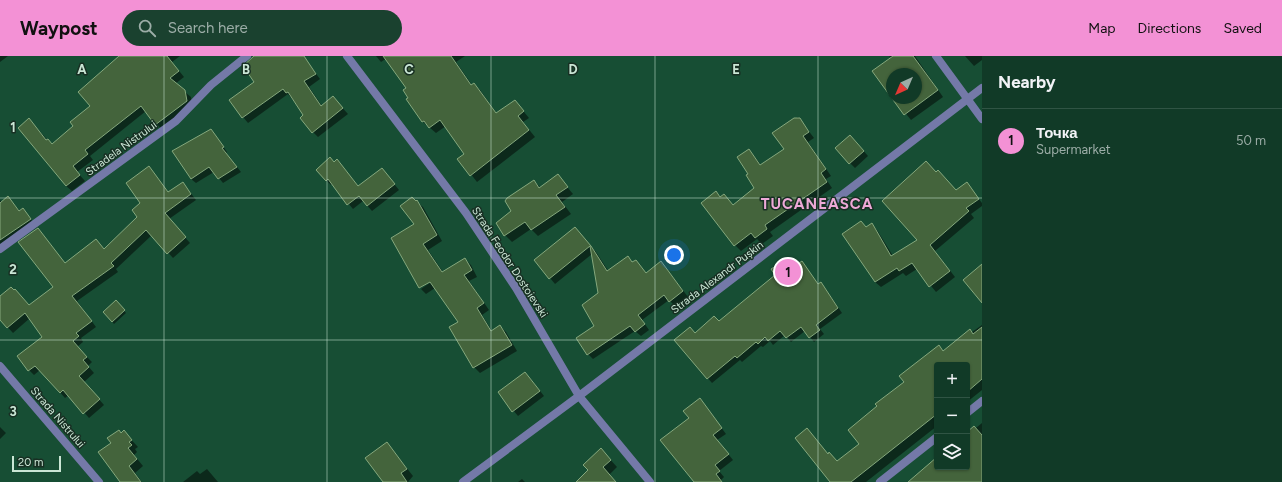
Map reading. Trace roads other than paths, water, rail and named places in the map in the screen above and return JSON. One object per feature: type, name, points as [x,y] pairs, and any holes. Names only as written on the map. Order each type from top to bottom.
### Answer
[{"type":"street","name":"Stradela Nistrului","points":[[0,249],[176,121],[211,85],[246,56]]},
{"type":"street","name":"Strada Feodor Dostoievski","points":[[347,56],[474,225],[516,288],[579,396],[650,482]]},
{"type":"street","points":[[936,56],[982,119]]},
{"type":"street","name":"Strada Alexandr Pușkin","points":[[463,482],[579,396],[982,88]]},
{"type":"street","name":"Strada Nistrului","points":[[0,366],[99,482]]},
{"type":"street","points":[[970,411],[982,401]]},
{"type":"street","points":[[880,482],[934,439]]},
{"type":"place","name":"Точка","points":[[788,272]]},
{"type":"district","name":"TUCANEASCA","points":[[817,204]]}]
